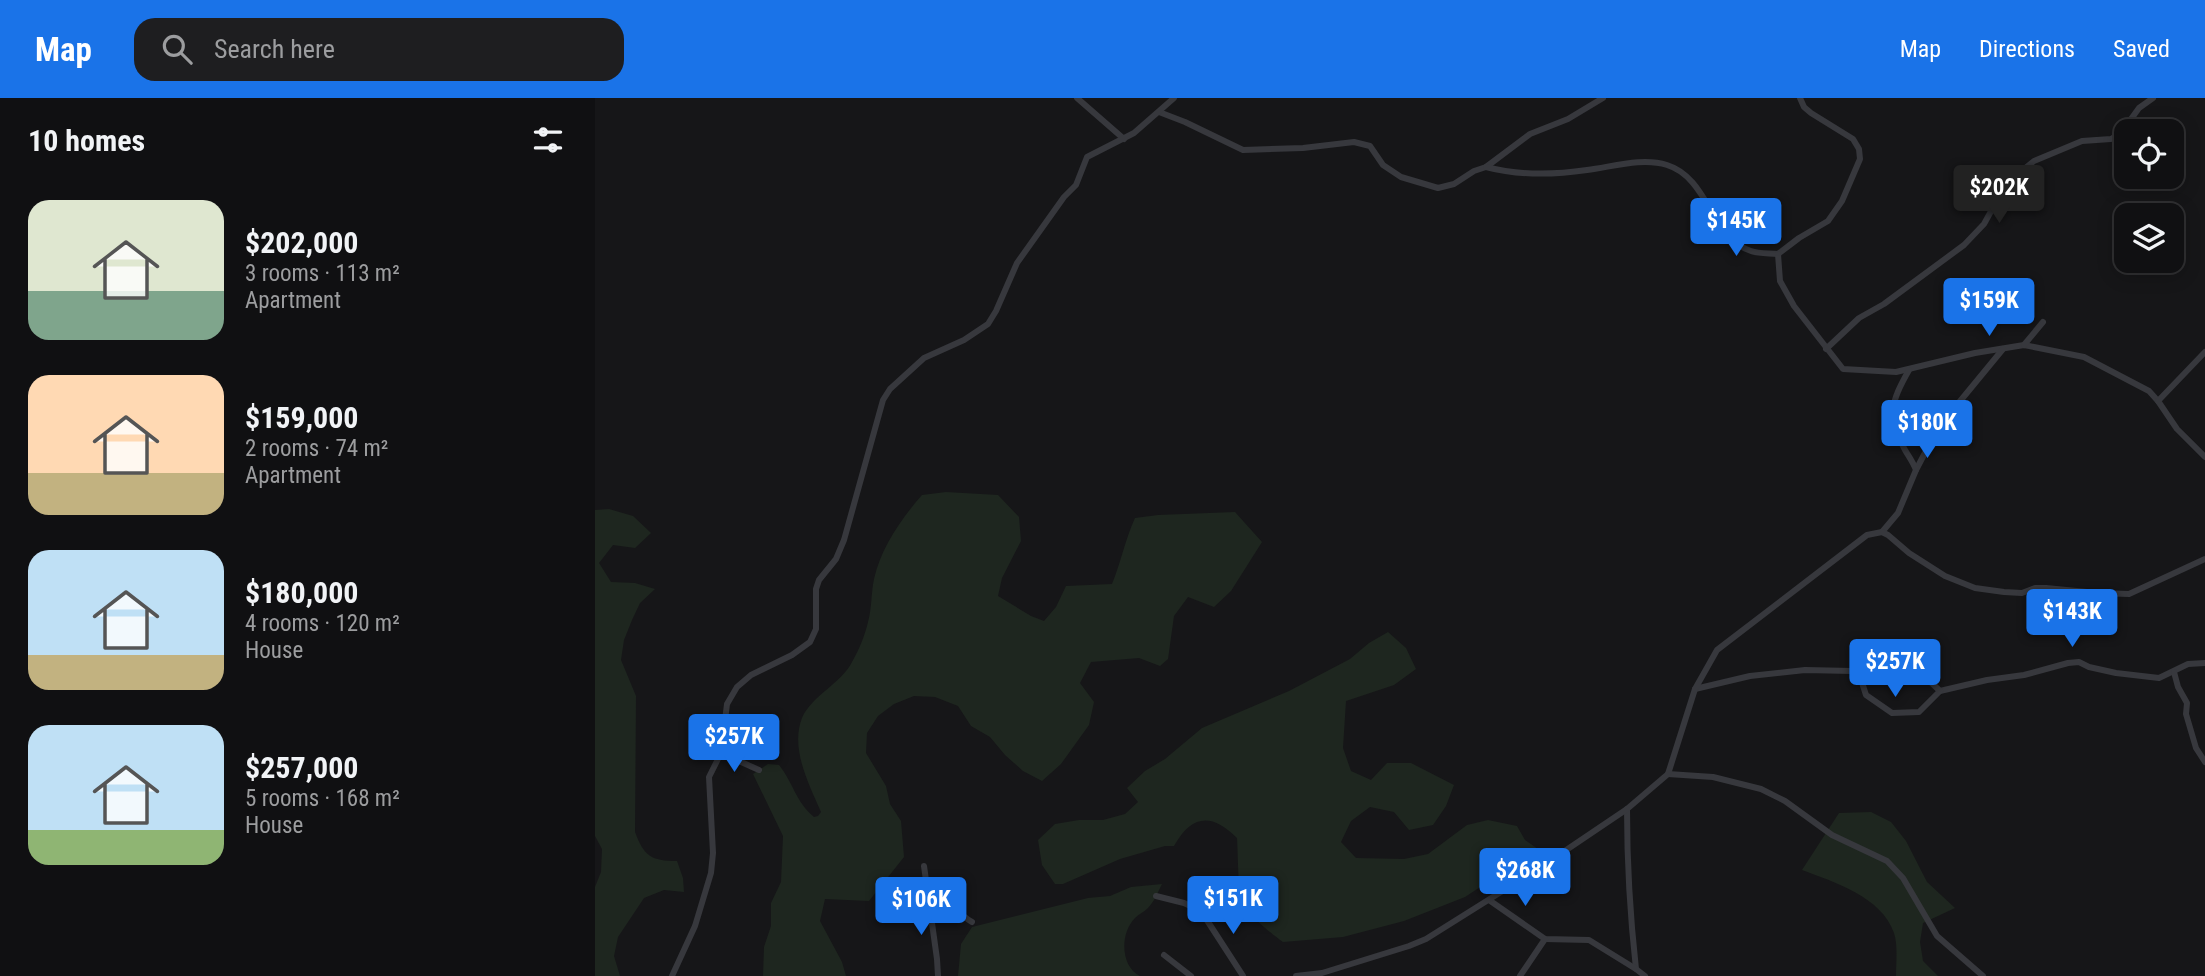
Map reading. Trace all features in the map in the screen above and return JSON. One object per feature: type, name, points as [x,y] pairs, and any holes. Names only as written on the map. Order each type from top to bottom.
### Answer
[{"type":"street","points":[[1077,98],[1124,139]]},
{"type":"street","points":[[672,976],[695,926],[711,873],[713,853],[709,777],[721,753],[727,704],[737,687],[765,667],[803,649],[810,642],[816,629],[816,589],[819,580],[836,559],[844,540],[880,408],[890,389],[924,358],[964,340],[988,324],[1017,263],[1064,197],[1076,185],[1087,157],[1124,139],[1174,98]]},
{"type":"street","points":[[1159,112],[1243,150],[1303,148],[1354,142],[1370,146],[1383,165],[1393,173],[1413,182],[1438,188],[1454,184],[1486,167],[1530,134],[1568,119],[1603,98]]},
{"type":"street","points":[[1486,167],[1513,173],[1547,174],[1626,163],[1667,165],[1683,174],[1706,198],[1719,223],[1738,244],[1752,252],[1778,254],[1828,221],[1842,201],[1860,159],[1859,149],[1853,139],[1811,113],[1800,98]]},
{"type":"street","points":[[1826,349],[1859,318],[1884,304],[1964,244],[1984,224],[1995,204],[2019,173],[2034,161],[2081,141],[2111,139],[2121,133],[2139,108],[2153,98]]},
{"type":"street","points":[[1778,254],[1780,281],[1794,306],[1843,369],[1875,372],[1909,370],[1975,353],[2024,345],[2084,357],[2149,391],[2177,429],[2205,457]]},
{"type":"street","points":[[2024,345],[2043,322]]},
{"type":"street","points":[[1296,976],[1325,974],[1418,943],[1489,900],[1627,809],[1668,774],[1695,690],[1717,650],[1867,535],[1882,532],[1898,513],[1938,428],[2003,349]]},
{"type":"street","points":[[2158,401],[2205,352]]},
{"type":"street","points":[[1909,370],[1897,390],[1891,416],[1916,470]]},
{"type":"street","points":[[1882,532],[1945,576],[1975,588],[2004,592],[2021,593],[2035,588],[2046,588],[2129,594],[2205,559]]},
{"type":"street","points":[[1695,690],[1750,676],[1805,670],[1859,670],[1885,662],[1917,669],[1940,691]]},
{"type":"street","points":[[1859,670],[1866,695],[1892,713],[1919,712],[1940,691],[2024,675],[2069,663],[2149,678],[2159,678],[2188,664],[2205,663]]},
{"type":"street","points":[[2174,671],[2178,687],[2187,703],[2186,714],[2196,748],[2205,762]]},
{"type":"street","points":[[721,753],[759,770]]},
{"type":"street","points":[[1668,774],[1713,777],[1761,789],[1785,801],[1832,835],[1887,861],[1903,878],[1937,936],[1983,976]]},
{"type":"street","points":[[1627,809],[1627,878],[1636,969]]},
{"type":"street","points":[[924,866],[930,897],[937,976]]},
{"type":"street","points":[[930,897],[939,892],[951,901],[961,915],[972,922]]},
{"type":"street","points":[[1156,896],[1184,903],[1201,911],[1243,976]]},
{"type":"street","points":[[1489,900],[1545,939],[1589,940],[1644,976]]},
{"type":"street","points":[[1520,976],[1545,939]]},
{"type":"street","points":[[1164,955],[1191,976]]},
{"type":"shaded area","points":[[946,492],[998,495],[1019,517],[1021,541],[1002,578],[998,596],[1044,621],[1056,607],[1066,586],[1112,584],[1135,518],[1235,512],[1262,542],[1231,591],[1214,607],[1188,597],[1174,616],[1168,659],[1160,666],[1139,658],[1091,662],[1080,683],[1094,702],[1089,725],[1061,764],[1042,781],[1023,771],[990,737],[971,726],[958,706],[935,697],[914,696],[894,704],[878,716],[867,733],[866,753],[886,786],[890,804],[901,821],[904,857],[869,901],[825,899],[820,921],[842,962],[846,976],[763,976],[764,947],[771,926],[771,903],[781,882],[783,836],[753,774],[768,764],[779,765],[808,811],[814,817],[821,812],[800,754],[798,742],[802,718],[812,703],[847,670],[857,653],[869,617],[877,567],[893,534],[922,495]]},
{"type":"shaded area","points":[[609,509],[633,516],[651,533],[635,548],[613,545],[599,563],[611,582],[635,583],[655,589],[640,603],[624,640],[621,660],[636,696],[635,832],[645,852],[650,856],[677,861],[683,878],[684,892],[664,890],[644,898],[618,937],[614,956],[620,976],[595,976],[595,887],[601,872],[602,849],[595,836],[595,510]]},
{"type":"shaded area","points":[[1388,632],[1406,648],[1416,669],[1394,685],[1346,701],[1343,748],[1351,771],[1371,780],[1387,763],[1411,763],[1454,785],[1446,806],[1433,825],[1409,830],[1394,812],[1370,807],[1351,821],[1341,842],[1356,858],[1404,859],[1428,854],[1467,825],[1488,820],[1517,826],[1525,840],[1538,849],[1465,897],[1404,921],[1343,937],[1283,942],[1255,918],[1242,898],[1237,838],[1211,821],[1195,823],[1181,835],[1174,846],[1165,846],[1120,859],[1063,884],[1055,884],[1042,865],[1038,840],[1055,824],[1103,820],[1125,814],[1138,802],[1127,788],[1202,728],[1289,691],[1350,659]]},
{"type":"shaded area","points":[[1871,812],[1891,822],[1906,841],[1927,882],[1955,908],[1923,923],[1920,942],[1923,961],[1938,976],[1896,976],[1895,938],[1888,920],[1868,900],[1802,870],[1839,813]]},
{"type":"shaded area","points":[[1162,884],[1150,906],[1130,924],[1125,940],[1124,949],[1129,965],[1140,976],[958,976],[961,944],[972,927],[1088,898],[1110,896],[1131,887]]}]
